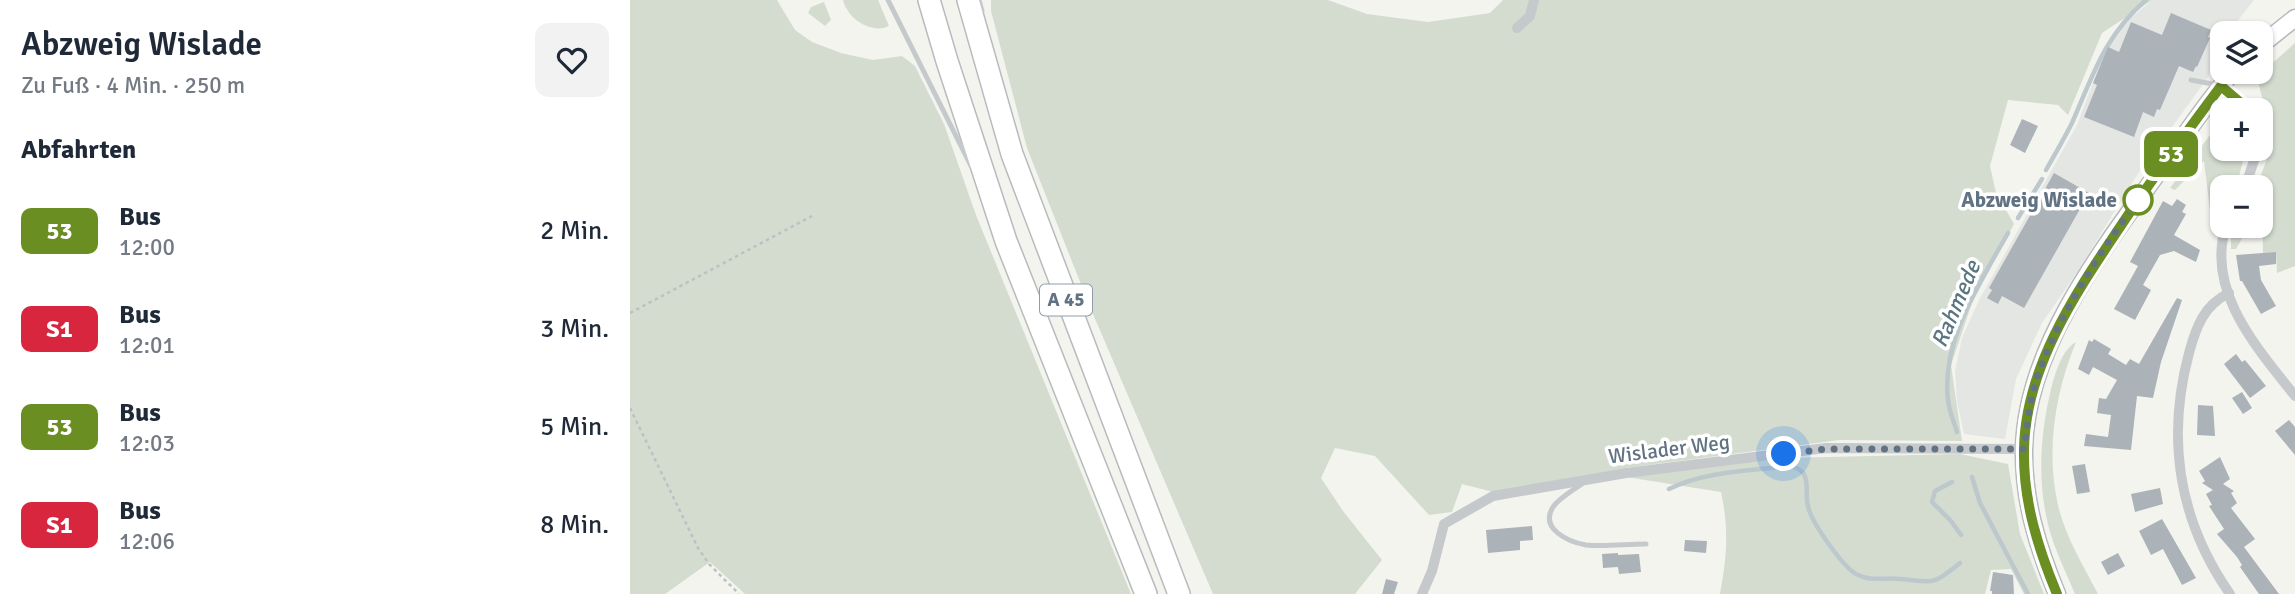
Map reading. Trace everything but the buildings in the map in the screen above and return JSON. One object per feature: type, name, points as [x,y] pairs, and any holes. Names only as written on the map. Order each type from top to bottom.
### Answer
[{"type":"highway","name":"A 45","points":[[929,0],[1006,241],[1146,594]]},
{"type":"highway","name":"A 45","points":[[975,6],[1012,154],[1179,594]]},
{"type":"main road","points":[[2273,35],[2295,18]]},
{"type":"main road","points":[[2057,594],[2032,523],[2024,449],[2029,408],[2039,371],[2065,315],[2132,209],[2221,86]]},
{"type":"street","points":[[1517,28],[1530,16],[1534,0]]},
{"type":"street","points":[[2221,86],[2235,98]]},
{"type":"street","points":[[2224,238],[2223,271],[2237,317],[2295,396]]},
{"type":"street","points":[[2229,293],[2213,301],[2198,328],[2180,386],[2177,447],[2182,487],[2203,550],[2230,594]]},
{"type":"street","name":"Wislader Weg","points":[[1422,594],[1432,571],[1444,524],[1493,496],[1589,480],[1826,449],[2024,449]]},
{"type":"lane","points":[[888,0],[973,171]]},
{"type":"lane","points":[[975,6],[979,0]]},
{"type":"lane","points":[[987,39],[1012,154]]},
{"type":"lane","points":[[2191,80],[2221,86]]},
{"type":"lane","points":[[978,182],[1006,241]]},
{"type":"lane","points":[[1589,480],[1553,508],[1550,519],[1552,527],[1559,535],[1587,545],[1646,544]]},
{"type":"path","points":[[630,313],[812,216]]},
{"type":"path","points":[[630,408],[698,548],[709,564],[739,594]]},
{"type":"shaded area","points":[[630,0],[777,0],[795,30],[812,42],[841,53],[873,60],[902,56],[915,66],[944,124],[976,215],[1131,594],[745,594],[710,562],[665,594],[630,594]]},
{"type":"shaded area","points":[[843,0],[878,0],[889,26],[875,28],[861,23],[849,13]]},
{"type":"shaded area","points":[[991,0],[1328,0],[1367,14],[1428,22],[1490,13],[1503,0],[2152,0],[2102,33],[2068,115],[2058,105],[2008,100],[1990,166],[1996,193],[2014,224],[1972,303],[1951,365],[1962,441],[1840,440],[1625,468],[1493,492],[1462,484],[1452,512],[1429,515],[1375,456],[1335,448],[1321,478],[1382,560],[1355,594],[1213,594],[1090,307],[1027,148],[991,11]]},
{"type":"shaded area","points":[[2152,0],[2254,0],[2237,21],[2210,21],[2210,74],[2137,175],[2078,271],[2042,323],[2016,379],[2005,439],[1964,434],[1957,401],[1955,371],[1962,338],[1979,300],[2077,125],[2105,50],[2123,25]]},
{"type":"shaded area","points":[[824,2],[831,20],[825,26],[808,13],[811,7]]},
{"type":"shaded area","points":[[2295,43],[2295,266],[2277,273],[2276,252],[2263,253],[2263,238],[2273,238],[2273,175],[2260,175],[2266,161],[2273,161],[2273,98],[2263,98],[2259,84],[2273,84],[2273,63]]},
{"type":"shaded area","points":[[2210,135],[2210,161],[2243,161],[2239,175],[2210,175],[2210,210],[2204,161],[2175,190],[2170,188]]},
{"type":"shaded area","points":[[2231,238],[2242,238],[2236,249],[2231,249]]},
{"type":"shaded area","points":[[2076,342],[2058,399],[2053,440],[2054,480],[2064,525],[2098,594],[2075,594],[2048,525],[2042,486],[2042,447],[2051,389],[2063,356]]},
{"type":"shaded area","points":[[1960,454],[2008,464],[2020,534],[2044,594],[2024,594],[2011,569],[1991,570],[1985,594],[1720,594],[1726,543],[1721,492],[1626,477],[1782,458]]},
{"type":"waterway","name":"Rahmede","points":[[2046,170],[2072,123],[2110,42],[2120,27],[2146,0]]},
{"type":"waterway","name":"Rahmede","points":[[2018,218],[2042,179]]},
{"type":"waterway","name":"Rahmede","points":[[1957,432],[1948,400],[1950,356],[1965,313],[2008,233]]},
{"type":"waterway","points":[[1669,489],[1713,475],[1791,466],[1804,474],[1810,513],[1821,533],[1837,555],[1858,575],[1874,579],[1932,581],[1944,576],[1960,563]]},
{"type":"waterway","name":"Rahmede","points":[[1972,477],[1980,503],[2028,594]]},
{"type":"waterway","points":[[1952,482],[1935,491],[1932,502],[1961,535]]},
{"type":"bus line","name":"53","points":[[2212,98],[2221,86],[2235,98]]},
{"type":"bus line","name":"53","points":[[2057,594],[2032,523],[2026,486],[2024,449],[2029,408],[2039,371],[2084,282],[2132,209],[2210,101]]},
{"type":"place","name":"Abzweig Wislade","points":[[2138,200]]},
{"type":"route","points":[[1784,454],[1826,449],[2024,449],[2029,408],[2039,371],[2055,335],[2084,282],[2138,200]]}]
